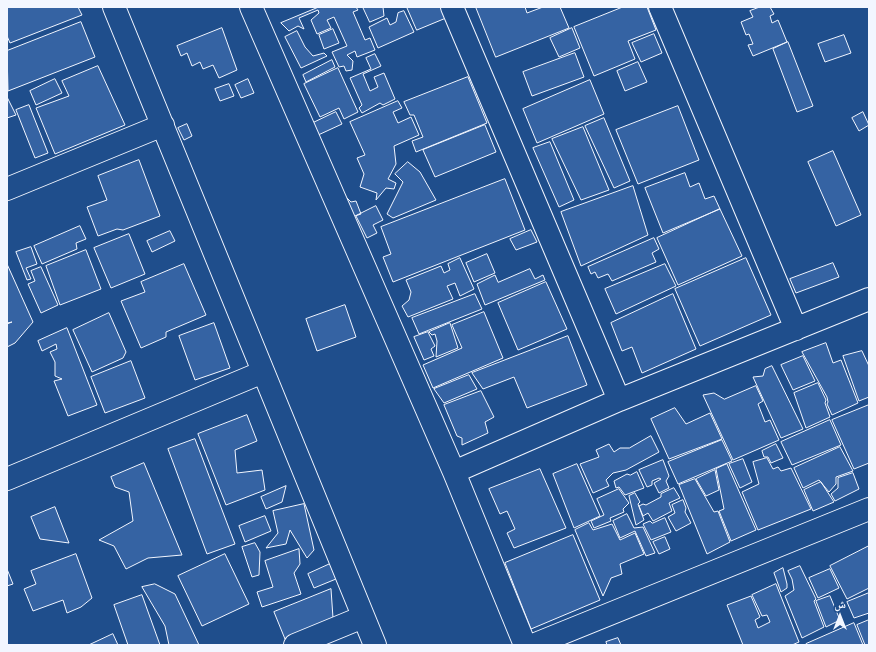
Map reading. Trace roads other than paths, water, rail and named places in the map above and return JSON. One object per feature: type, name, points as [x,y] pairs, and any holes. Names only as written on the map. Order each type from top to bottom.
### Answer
[{"type":"street","points":[[114,7],[374,645]]},
{"type":"street","points":[[452,7],[618,400]]},
{"type":"street","points":[[660,7],[796,329]]},
{"type":"street","points":[[256,9],[454,472],[525,645]]},
{"type":"street","points":[[7,189],[163,125]]},
{"type":"street","points":[[454,472],[618,400],[869,299]]},
{"type":"street","points":[[7,479],[263,372]]},
{"type":"street","points":[[533,645],[869,509]]},
{"type":"street","points":[[295,645],[363,617]]}]
